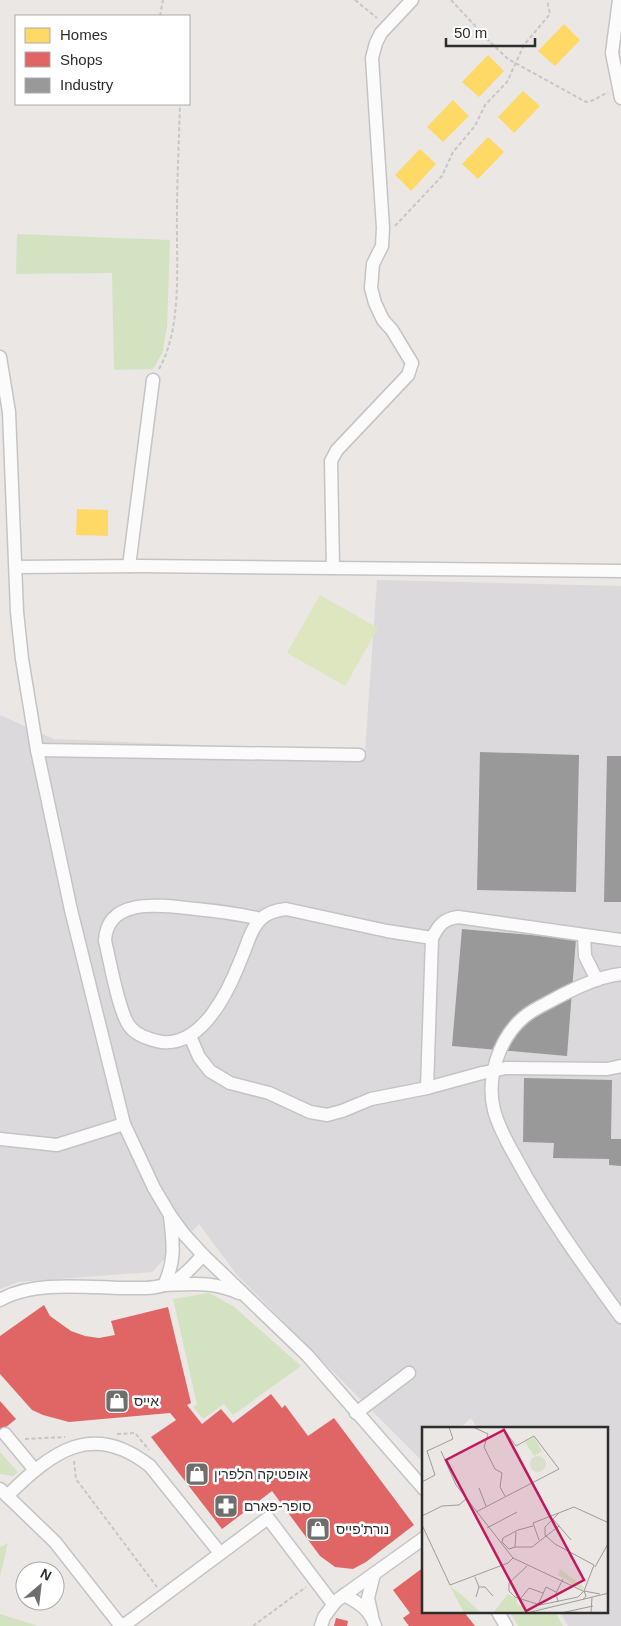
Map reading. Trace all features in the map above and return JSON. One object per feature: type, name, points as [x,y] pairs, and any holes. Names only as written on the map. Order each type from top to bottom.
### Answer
[{"type":"street","points":[[333,568],[332,461],[338,450],[408,376],[412,363],[392,330],[383,320],[375,303],[371,288],[373,264],[382,246],[383,218],[372,58],[376,43],[387,26],[412,0]]},
{"type":"street","points":[[619,0],[612,53],[620,92]]},
{"type":"street","points":[[0,357],[16,567],[19,635],[37,750],[71,910],[124,1124],[154,1188],[170,1215],[203,1256],[308,1355],[356,1413],[422,1487]]},
{"type":"street","points":[[129,566],[153,380]]},
{"type":"street","points":[[16,567],[129,566],[621,571]]},
{"type":"street","points":[[37,750],[359,755]]},
{"type":"street","points":[[261,919],[237,913],[153,904],[132,908],[118,914],[106,930],[106,941],[125,1020],[131,1028],[141,1036],[165,1042],[177,1041],[190,1036],[204,1024],[218,1005],[234,977],[252,932],[261,919],[273,911],[286,909],[387,931],[432,938]]},
{"type":"street","points":[[428,1088],[432,938],[440,923],[448,918],[458,917],[621,940]]},
{"type":"street","points":[[584,935],[585,956],[597,980]]},
{"type":"street","points":[[621,974],[597,980],[553,999],[524,1017],[507,1037],[496,1060],[492,1092],[494,1110],[509,1145],[535,1193],[621,1317]]},
{"type":"street","points":[[190,1036],[199,1057],[210,1071],[230,1083],[269,1093],[310,1112],[327,1115],[371,1099],[428,1088],[494,1070],[506,1068],[607,1070],[621,1066]]},
{"type":"street","points":[[0,1139],[57,1145],[124,1124]]},
{"type":"street","points":[[164,1285],[171,1269],[173,1256],[170,1215]]},
{"type":"street","points":[[164,1285],[182,1276],[203,1256]]},
{"type":"street","points":[[0,1300],[8,1295],[22,1291],[57,1287],[151,1288],[164,1285],[205,1283],[228,1288],[246,1296]]},
{"type":"street","points":[[356,1413],[410,1373]]},
{"type":"street","points":[[5,1434],[34,1469]]},
{"type":"street","points":[[220,1553],[150,1466],[122,1448],[99,1444],[81,1444],[50,1457],[4,1492],[55,1542],[123,1626],[268,1518],[333,1604]]},
{"type":"street","points":[[322,1626],[324,1617],[333,1604],[422,1539]]},
{"type":"street","points":[[373,1621],[368,1598],[374,1574]]},
{"type":"street","points":[[344,1595],[366,1608],[373,1621]]},
{"type":"street","points":[[499,1614],[506,1626]]},
{"type":"path","points":[[160,15],[163,0]]},
{"type":"path","points":[[355,0],[387,26]]},
{"type":"path","points":[[451,0],[492,44],[515,63],[586,102],[620,92]]},
{"type":"path","points":[[382,238],[442,176],[453,152],[475,126],[485,106],[507,82],[524,45],[548,19],[550,14],[547,0]]},
{"type":"path","points":[[153,380],[166,357],[173,332],[176,310],[180,105]]},
{"type":"path","points":[[73,1447],[76,1479],[164,1596]]},
{"type":"path","points":[[253,1626],[315,1580]]},
{"type":"shaded area","points":[[377,580],[621,586],[621,1626],[568,1626],[561,1614],[608,1614],[608,1427],[476,1427],[471,1418],[461,1427],[422,1427],[422,1461],[237,1275],[199,1224],[152,1272],[18,1282],[0,1289],[0,715],[54,739],[365,752]]},
{"type":"green space","points":[[17,234],[170,240],[167,327],[162,354],[153,369],[114,370],[112,273],[16,274]]},
{"type":"green space","points":[[320,595],[378,628],[345,686],[287,653]]},
{"type":"green space","points":[[209,1293],[233,1306],[301,1366],[233,1415],[224,1404],[203,1419],[193,1407],[197,1404],[173,1299]]},
{"type":"green space","points":[[0,1452],[18,1472],[13,1476],[0,1474]]},
{"type":"green space","points":[[8,1543],[0,1576],[0,1547]]},
{"type":"green space","points":[[0,1614],[38,1626],[0,1626]]},
{"type":"green space","points":[[511,1614],[556,1614],[563,1626],[518,1626]]},
{"type":"building: Homes","points":[[564,24],[580,40],[555,66],[538,51]]},
{"type":"building: Homes","points":[[488,55],[504,71],[479,97],[462,82]]},
{"type":"building: Homes","points":[[523,91],[540,106],[514,133],[498,117]]},
{"type":"building: Homes","points":[[453,100],[469,116],[443,142],[427,127]]},
{"type":"building: Homes","points":[[488,137],[504,152],[478,179],[462,164]]},
{"type":"building: Homes","points":[[420,149],[436,164],[411,191],[395,175]]},
{"type":"building: Homes","points":[[77,509],[108,510],[108,536],[76,535]]},
{"type":"building: Shops","points":[[44,1305],[50,1316],[71,1331],[99,1338],[115,1335],[111,1321],[168,1307],[191,1403],[187,1405],[202,1424],[221,1409],[233,1423],[271,1394],[282,1408],[285,1405],[308,1436],[334,1418],[414,1525],[366,1562],[353,1569],[335,1567],[320,1556],[272,1491],[222,1529],[151,1437],[176,1420],[170,1413],[69,1422],[32,1410],[0,1374],[0,1336]]},
{"type":"building: Shops","points":[[0,1401],[16,1419],[0,1432]]},
{"type":"building: Shops","points":[[422,1568],[422,1614],[466,1614],[475,1626],[409,1626],[403,1618],[410,1613],[393,1590]]},
{"type":"building: Shops","points":[[336,1618],[348,1621],[347,1626],[334,1626]]},
{"type":"building: Industry","points":[[480,752],[579,755],[576,892],[477,890]]},
{"type":"building: Industry","points":[[607,756],[621,756],[621,902],[604,902]]},
{"type":"building: Industry","points":[[462,929],[576,939],[567,1056],[452,1046]]},
{"type":"building: Industry","points":[[524,1078],[612,1080],[611,1139],[621,1139],[621,1166],[609,1165],[609,1159],[553,1158],[554,1143],[523,1142]]},
{"type":"place","name":"אייס","points":[[117,1401]]},
{"type":"place","name":"אופטיקה הלפרין","points":[[197,1474]]},
{"type":"place","name":"סופר-פארם","points":[[226,1506]]},
{"type":"place","name":"נורת'פייס","points":[[318,1529]]}]
